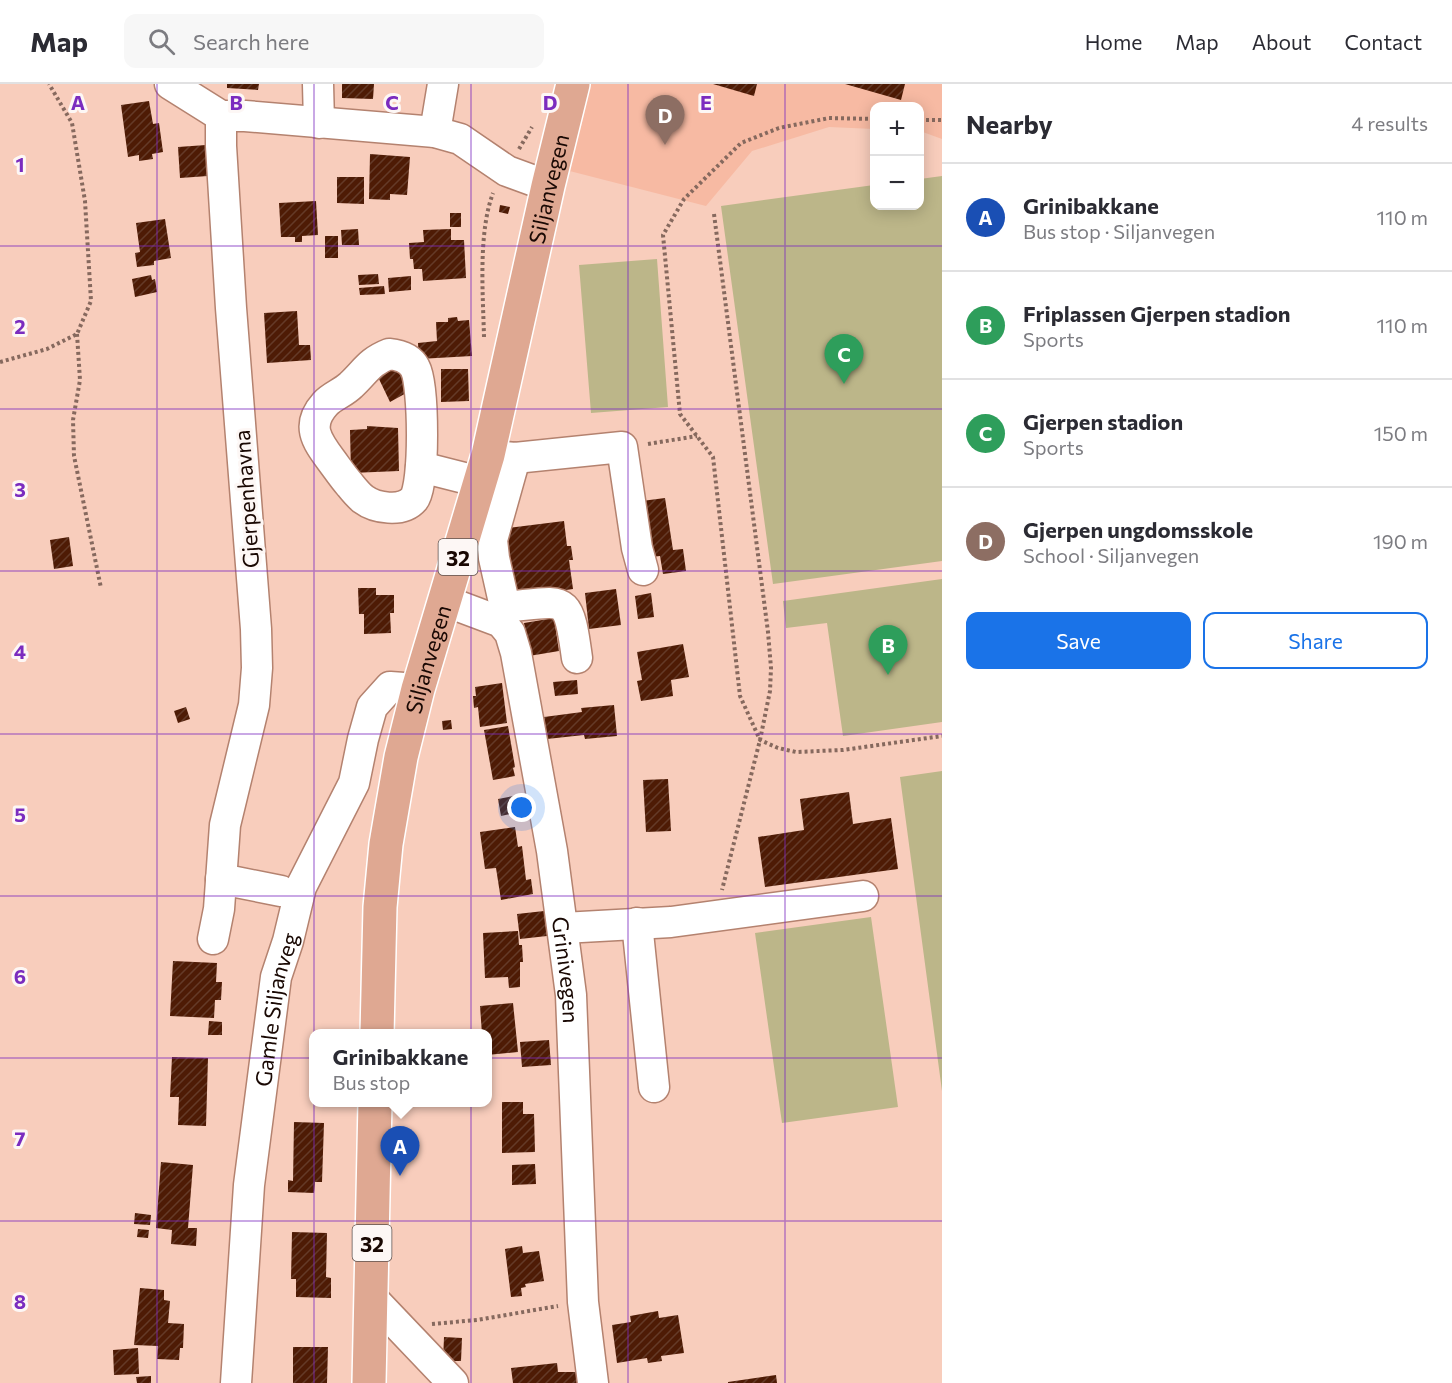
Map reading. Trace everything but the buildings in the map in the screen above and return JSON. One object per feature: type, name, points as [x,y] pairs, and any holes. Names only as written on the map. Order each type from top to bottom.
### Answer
[{"type":"main road","name":"Siljanvegen","points":[[377,1029],[380,908],[386,844],[401,757],[418,689],[445,601],[494,465],[548,186],[573,84]]},
{"type":"main road","name":"32","points":[[369,1383],[375,1107]]},
{"type":"street","points":[[170,84],[221,116],[435,132],[460,138],[507,171],[548,186]]},
{"type":"street","points":[[318,84],[319,123]]},
{"type":"street","points":[[435,132],[443,84]]},
{"type":"street","name":"Gjerpenhavna","points":[[213,939],[219,909],[225,825],[254,705],[257,668],[226,227],[221,116]]},
{"type":"street","points":[[389,354],[403,356],[415,368],[422,401],[421,467],[414,499],[405,505],[390,508],[375,505],[362,498],[317,440],[314,428],[316,415],[327,402],[350,387],[374,360],[389,354]]},
{"type":"street","points":[[421,467],[494,465],[622,447],[643,570]]},
{"type":"street","name":"Grinivegen","points":[[494,465],[492,540],[494,558],[503,614],[516,653],[552,851],[571,995],[583,1302],[593,1383]]},
{"type":"street","points":[[445,601],[503,614],[556,602],[566,608],[572,618],[577,658]]},
{"type":"street","name":"Gamle Siljanveg","points":[[236,1383],[249,1185],[276,977],[288,941],[301,887],[354,783],[372,708],[390,687],[418,689]]},
{"type":"street","points":[[221,879],[281,891]]},
{"type":"street","points":[[563,928],[716,916],[863,896]]},
{"type":"street","points":[[637,924],[654,1087]]},
{"type":"street","points":[[371,1297],[453,1383]]},
{"type":"path","points":[[49,84],[72,123],[85,201],[91,301],[77,334],[80,380],[73,420],[75,456],[101,588]]},
{"type":"path","points":[[484,345],[483,279],[486,211],[498,179],[507,171],[537,117]]},
{"type":"path","points":[[870,119],[829,118],[779,128],[741,142],[684,199],[663,235],[680,414],[713,457],[740,696],[760,740],[796,753],[843,750],[942,736]]},
{"type":"path","points":[[924,120],[942,120]]},
{"type":"path","points":[[714,214],[768,632],[770,691],[716,916]]},
{"type":"path","points":[[0,362],[47,349],[77,334]]},
{"type":"path","points":[[622,447],[698,436]]},
{"type":"path","points":[[399,1326],[477,1320],[583,1302]]},
{"type":"shaded area","points":[[571,84],[942,84],[942,139],[924,132],[924,102],[870,102],[870,129],[829,127],[752,151],[706,206],[554,167]]},
{"type":"shaded area","points":[[942,176],[942,561],[773,584],[721,206],[870,186],[870,210],[924,210],[924,178]]},
{"type":"shaded area","points":[[657,259],[668,407],[591,413],[579,265]]},
{"type":"shaded area","points":[[942,579],[942,722],[843,736],[827,623],[786,628],[783,601]]},
{"type":"shaded area","points":[[942,771],[942,1091],[900,777]]},
{"type":"shaded area","points":[[871,917],[898,1107],[782,1123],[755,933]]},
{"type":"place","name":"Gjerpen ungdomsskole","points":[[665,145]]},
{"type":"place","name":"Gjerpen stadion","points":[[844,384]]},
{"type":"place","name":"Friplassen Gjerpen stadion","points":[[888,675]]},
{"type":"place","name":"Grinibakkane","points":[[400,1176]]}]
